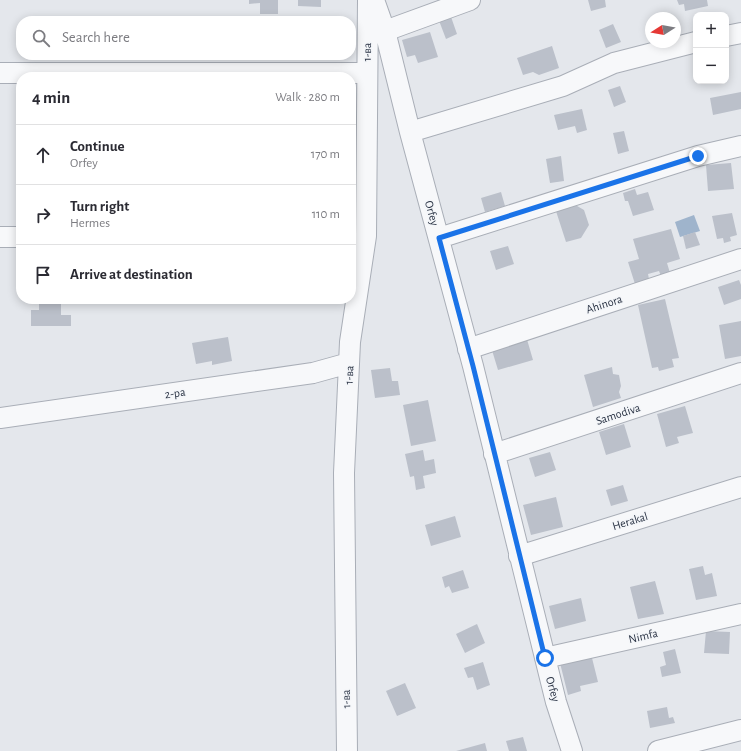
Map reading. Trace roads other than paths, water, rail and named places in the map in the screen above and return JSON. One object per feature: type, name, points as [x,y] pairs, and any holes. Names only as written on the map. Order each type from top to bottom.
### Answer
[{"type":"street","name":"1-ва","points":[[356,263],[367,73],[368,0]]},
{"type":"street","name":"Orfey","points":[[374,0],[385,31],[410,132],[468,349],[556,702],[572,751]]},
{"type":"street","points":[[385,31],[470,0]]},
{"type":"street","points":[[729,35],[741,33]]},
{"type":"street","points":[[410,132],[563,86],[614,63],[693,43]]},
{"type":"street","points":[[0,73],[16,73]]},
{"type":"street","points":[[356,73],[367,73]]},
{"type":"street","points":[[439,238],[698,156],[741,146]]},
{"type":"street","points":[[0,237],[16,237]]},
{"type":"street","name":"Ahinora","points":[[468,349],[741,259]]},
{"type":"street","name":"1-ва","points":[[347,751],[344,473],[353,304]]},
{"type":"street","name":"2-ра","points":[[0,418],[314,373],[349,363]]},
{"type":"street","name":"Samodiva","points":[[494,454],[741,373]]},
{"type":"street","name":"Herakal","points":[[519,556],[741,487]]},
{"type":"street","name":"Nimfa","points":[[545,658],[741,614]]},
{"type":"street","points":[[658,751],[741,730]]},
{"type":"water","points":[[694,215],[700,231],[680,237],[675,222]]}]
